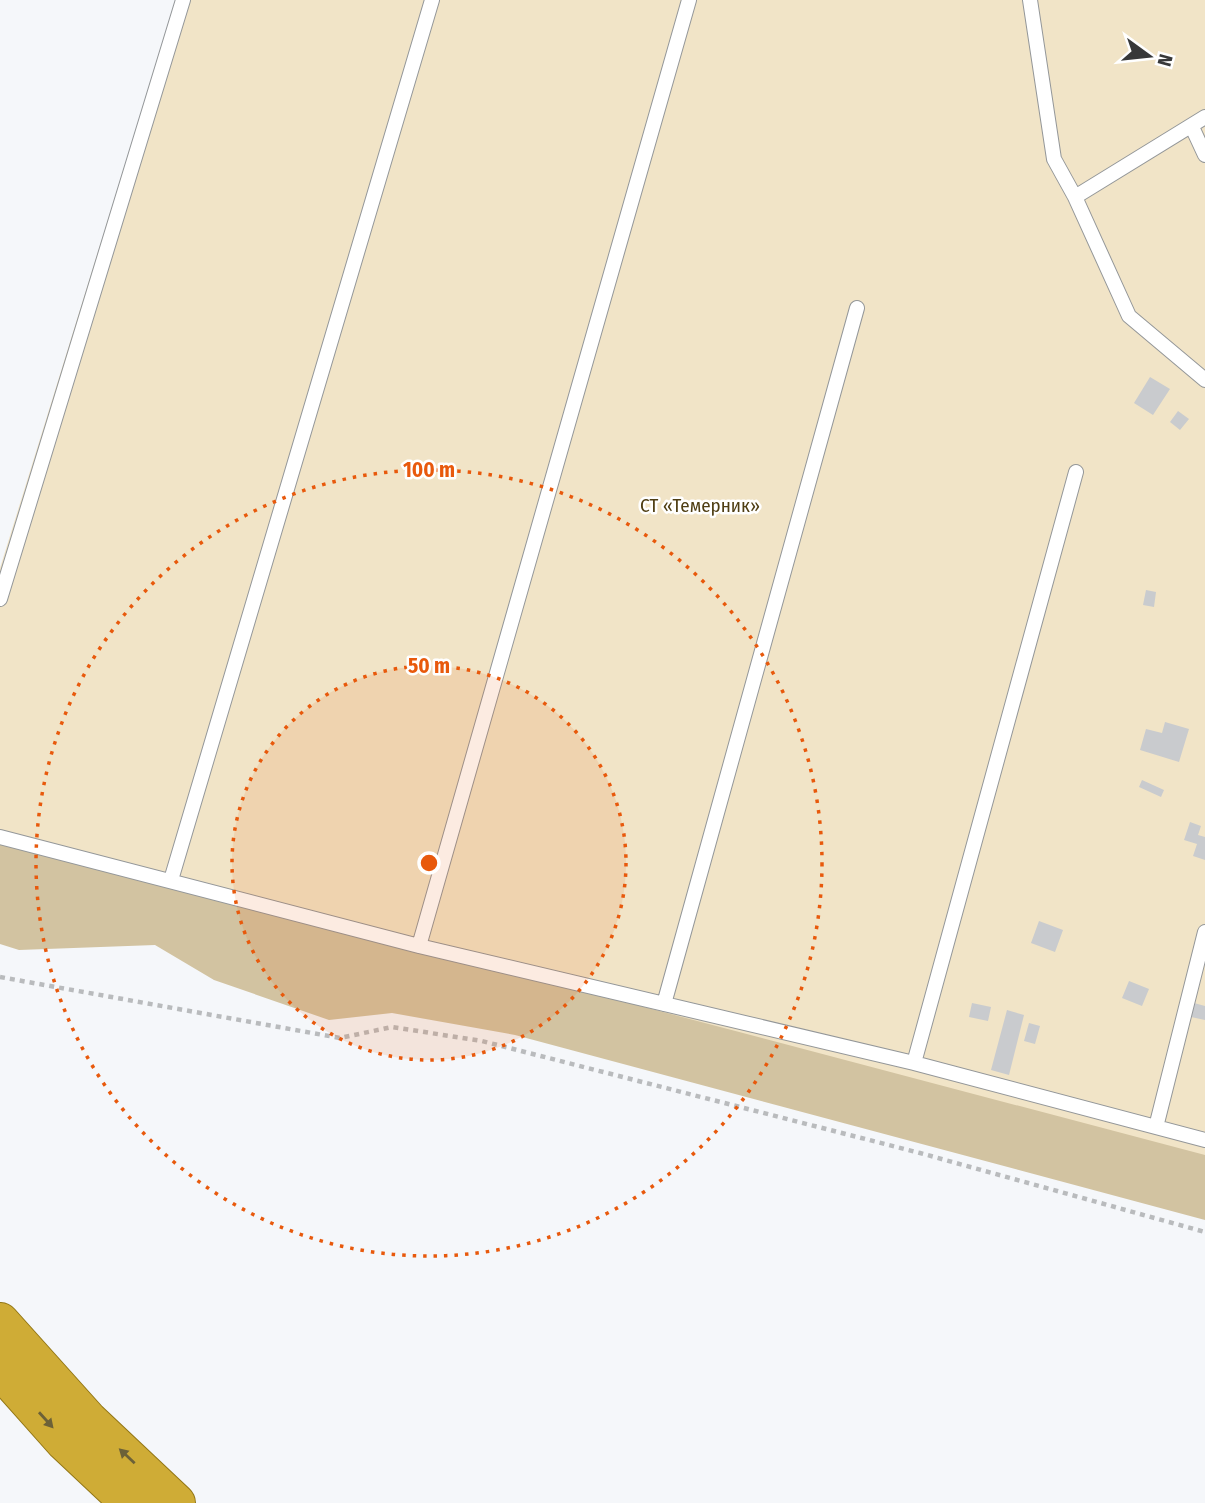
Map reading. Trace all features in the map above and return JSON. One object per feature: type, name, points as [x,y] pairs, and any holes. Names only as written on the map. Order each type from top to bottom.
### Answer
[{"type":"highway","points":[[0,1322],[88,1420],[176,1503]]},
{"type":"highway","points":[[0,1369],[65,1441],[130,1503]]},
{"type":"lane","points":[[0,599],[183,0]]},
{"type":"lane","points":[[171,880],[432,0]]},
{"type":"lane","points":[[419,946],[689,0]]},
{"type":"lane","points":[[1030,0],[1054,159],[1075,197],[1129,316],[1205,380]]},
{"type":"lane","points":[[1075,197],[1205,117]]},
{"type":"lane","points":[[1192,127],[1205,155]]},
{"type":"lane","points":[[664,1004],[857,308]]},
{"type":"lane","points":[[914,1063],[1076,472]]},
{"type":"lane","points":[[0,837],[419,946],[914,1063],[1205,1140]]},
{"type":"lane","points":[[1156,1127],[1205,932]]},
{"type":"path","points":[[0,977],[340,1038],[392,1027],[482,1041],[920,1153],[1205,1232]]},
{"type":"green space","name":"СТ «Темерник»","points":[[176,0],[1205,0],[1205,1158],[0,843],[0,568]]},
{"type":"shaded area","points":[[0,837],[1205,1155],[1205,1220],[515,1035],[392,1013],[329,1020],[214,980],[155,945],[19,950],[0,944]]},
{"type":"building","points":[[1150,377],[1170,389],[1153,415],[1134,403]]},
{"type":"building","points":[[1178,411],[1189,419],[1180,430],[1170,422]]},
{"type":"building","points":[[1146,590],[1156,592],[1154,607],[1143,605]]},
{"type":"building","points":[[1165,722],[1189,729],[1179,762],[1140,750],[1146,729],[1162,733]]},
{"type":"building","points":[[1142,780],[1164,790],[1161,797],[1139,787]]},
{"type":"building","points":[[1190,822],[1201,826],[1198,835],[1205,837],[1205,860],[1193,856],[1197,844],[1184,840]]},
{"type":"building","points":[[1039,921],[1063,930],[1055,952],[1031,943]]},
{"type":"building","points":[[1129,981],[1149,989],[1142,1006],[1122,998]]},
{"type":"building","points":[[972,1003],[991,1007],[988,1021],[969,1017]]},
{"type":"building","points":[[1194,1003],[1205,1006],[1205,1020],[1191,1017]]},
{"type":"building","points":[[1007,1010],[1024,1015],[1009,1075],[991,1070]]},
{"type":"building","points":[[1029,1023],[1040,1026],[1035,1044],[1024,1041]]}]
